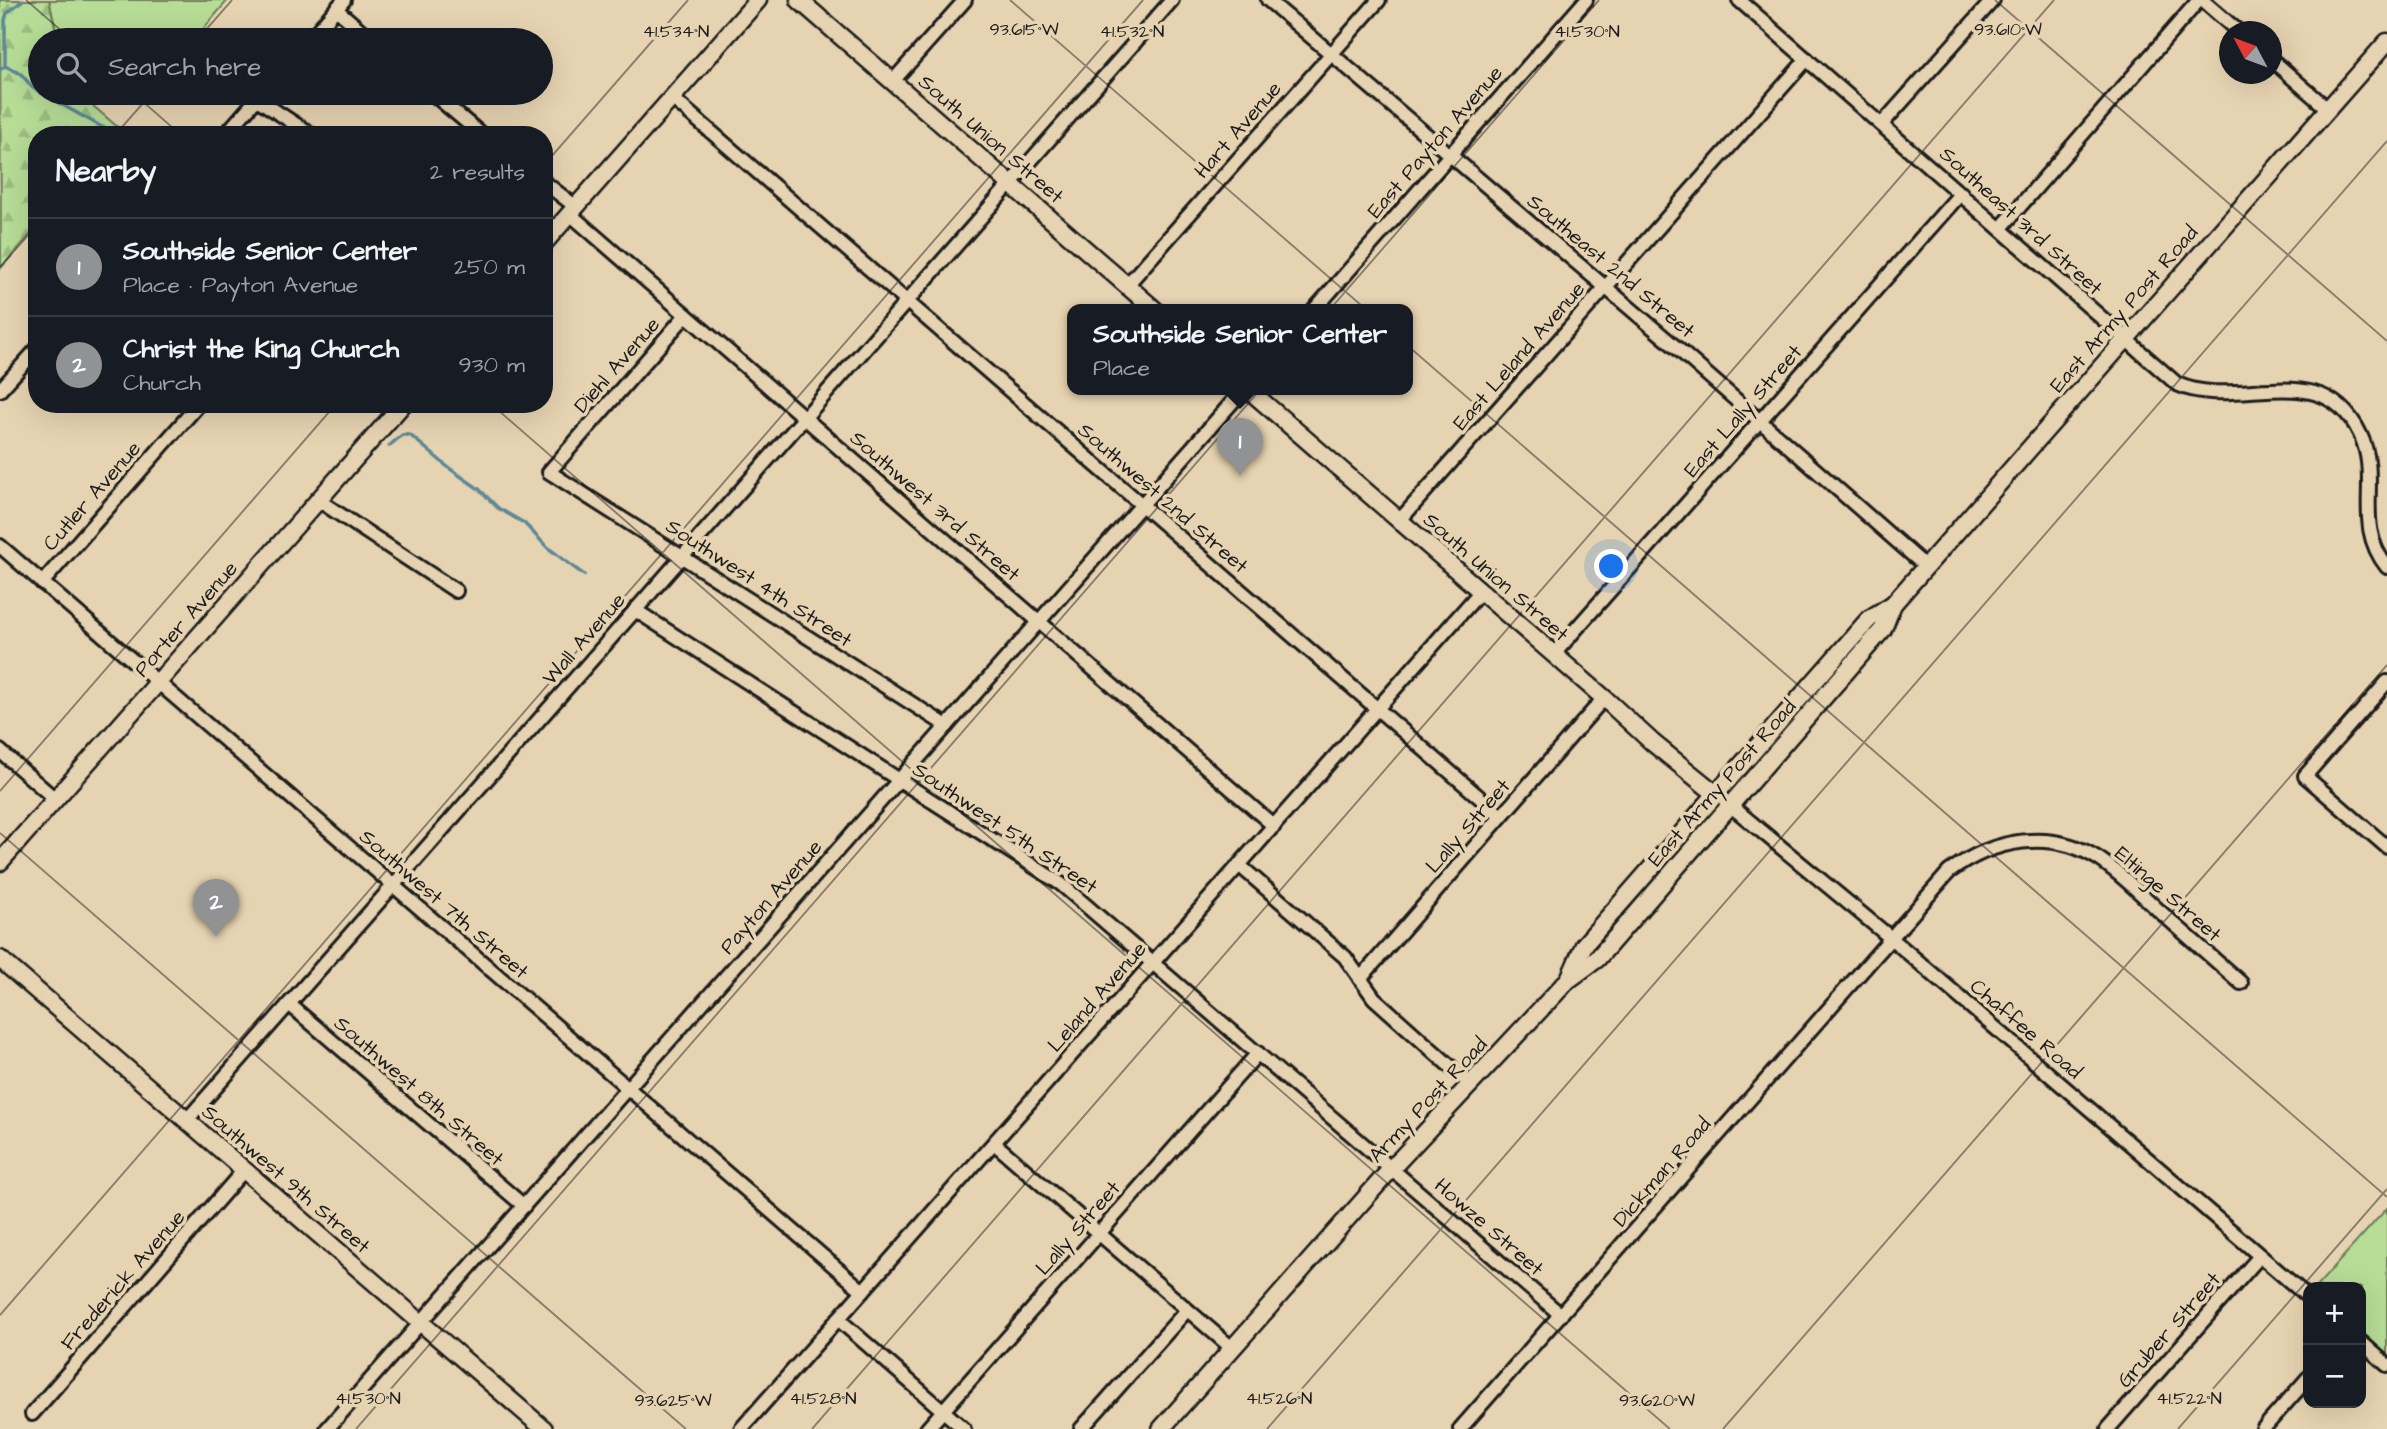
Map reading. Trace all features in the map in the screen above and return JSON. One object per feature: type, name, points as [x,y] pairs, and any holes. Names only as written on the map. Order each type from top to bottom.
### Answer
[{"type":"main road","points":[[553,233],[758,0]]},
{"type":"main road","name":"South Union Street","points":[[799,0],[1149,304]]},
{"type":"main road","name":"East Army Post Road","points":[[1569,979],[1597,959],[1731,806],[1883,629],[1893,604],[2387,42]]},
{"type":"main road","name":"South Union Street","points":[[1255,395],[1653,743],[1716,794]]},
{"type":"main road","name":"Porter Avenue","points":[[0,862],[395,413]]},
{"type":"main road","name":"East Army Post Road","points":[[1716,794],[1868,618],[1893,604]]},
{"type":"main road","name":"Army Post Road","points":[[1161,1429],[1391,1169],[1569,979],[1584,945],[1716,794]]},
{"type":"main road","name":"Southwest 9th Street","points":[[0,959],[421,1323],[534,1426]]},
{"type":"street","points":[[893,81],[965,0]]},
{"type":"street","name":"Wall Avenue","points":[[186,1121],[1172,0]]},
{"type":"street","name":"Southeast 2nd Street","points":[[1268,0],[1761,420],[1926,566]]},
{"type":"street","name":"Hart Avenue","points":[[1127,285],[1379,0]]},
{"type":"street","name":"East Payton Avenue","points":[[1319,304],[1586,0]]},
{"type":"street","name":"Southeast 3rd Street","points":[[1739,0],[2166,376],[2189,389],[2219,393],[2280,388],[2302,390],[2323,397],[2341,409],[2356,426],[2365,446],[2369,473],[2368,525],[2378,554],[2387,567]]},
{"type":"street","points":[[1882,124],[1993,0]]},
{"type":"street","points":[[2001,228],[2201,0],[2226,21]]},
{"type":"street","points":[[320,28],[340,5],[361,28]]},
{"type":"street","name":"East Leland Avenue","points":[[1399,520],[1807,59]]},
{"type":"street","points":[[2282,69],[2329,110]]},
{"type":"street","name":"Southwest 2nd Street","points":[[672,98],[1501,816]]},
{"type":"street","points":[[233,126],[252,105]]},
{"type":"street","points":[[272,105],[300,126]]},
{"type":"street","points":[[446,105],[471,126]]},
{"type":"street","name":"Southwest 3rd Street","points":[[553,191],[687,315],[1274,827]]},
{"type":"street","name":"East Lally Street","points":[[1554,654],[1961,193]]},
{"type":"street","name":"Diehl Avenue","points":[[550,472],[687,315]]},
{"type":"street","points":[[0,390],[28,359]]},
{"type":"street","name":"Payton Avenue","points":[[327,1429],[1239,395]]},
{"type":"street","name":"Cutler Avenue","points":[[42,583],[190,413]]},
{"type":"street","name":"Southwest 4th Street","points":[[550,472],[947,726]]},
{"type":"street","points":[[318,500],[456,591]]},
{"type":"street","name":"Southwest 7th Street","points":[[0,546],[863,1291]]},
{"type":"street","name":"Leland Avenue","points":[[741,1429],[1481,591]]},
{"type":"street","name":"Southwest 5th Street","points":[[635,610],[1061,884],[1391,1169]]},
{"type":"street","points":[[2387,682],[2305,776],[2387,847]]},
{"type":"street","name":"Lally Street","points":[[1360,979],[1604,698]]},
{"type":"street","points":[[0,751],[55,799]]},
{"type":"street","name":"Chaffee Road","points":[[1716,794],[1892,939],[2303,1293]]},
{"type":"street","name":"Eltinge Street","points":[[1892,939],[1949,872],[1964,861],[1994,846],[2012,842],[2049,841],[2099,859],[2241,983]]},
{"type":"street","points":[[1239,865],[1345,957],[1374,998],[1471,1085]]},
{"type":"street","name":"Dickman Road","points":[[1460,1429],[1892,939]]},
{"type":"street","name":"Southwest 8th Street","points":[[289,1004],[524,1206]]},
{"type":"street","name":"Lally Street","points":[[928,1429],[1258,1053]]},
{"type":"street","points":[[994,1143],[1233,1349]]},
{"type":"street","name":"Howze Street","points":[[1391,1169],[1561,1315]]},
{"type":"street","name":"Frederick Avenue","points":[[32,1414],[244,1170]]},
{"type":"street","name":"Gruber Street","points":[[2108,1429],[2260,1255]]},
{"type":"street","points":[[1081,1429],[1187,1310]]},
{"type":"street","points":[[838,1319],[964,1429]]},
{"type":"street","points":[[2364,1345],[2387,1365]]},
{"type":"street","points":[[2263,1429],[2303,1384]]},
{"type":"green space","points":[[0,0],[49,0],[55,28],[28,28],[28,105],[92,105],[116,126],[28,126],[28,237],[1,268]]},
{"type":"green space","points":[[49,0],[228,0],[204,28],[55,28]]},
{"type":"green space","points":[[2387,1208],[2387,1355],[2366,1337],[2366,1282],[2320,1282]]},
{"type":"waterway","points":[[0,70],[5,66],[7,13],[23,0]]},
{"type":"waterway","points":[[5,66],[21,74],[28,82]]},
{"type":"waterway","points":[[63,105],[100,126]]},
{"type":"waterway","points":[[389,446],[402,435],[410,435],[479,489],[498,508],[524,523],[547,547],[584,575]]},
{"type":"place","name":"Southside Senior Center","points":[[1240,476]]},
{"type":"place","name":"Christ the King Church","points":[[216,937]]}]
